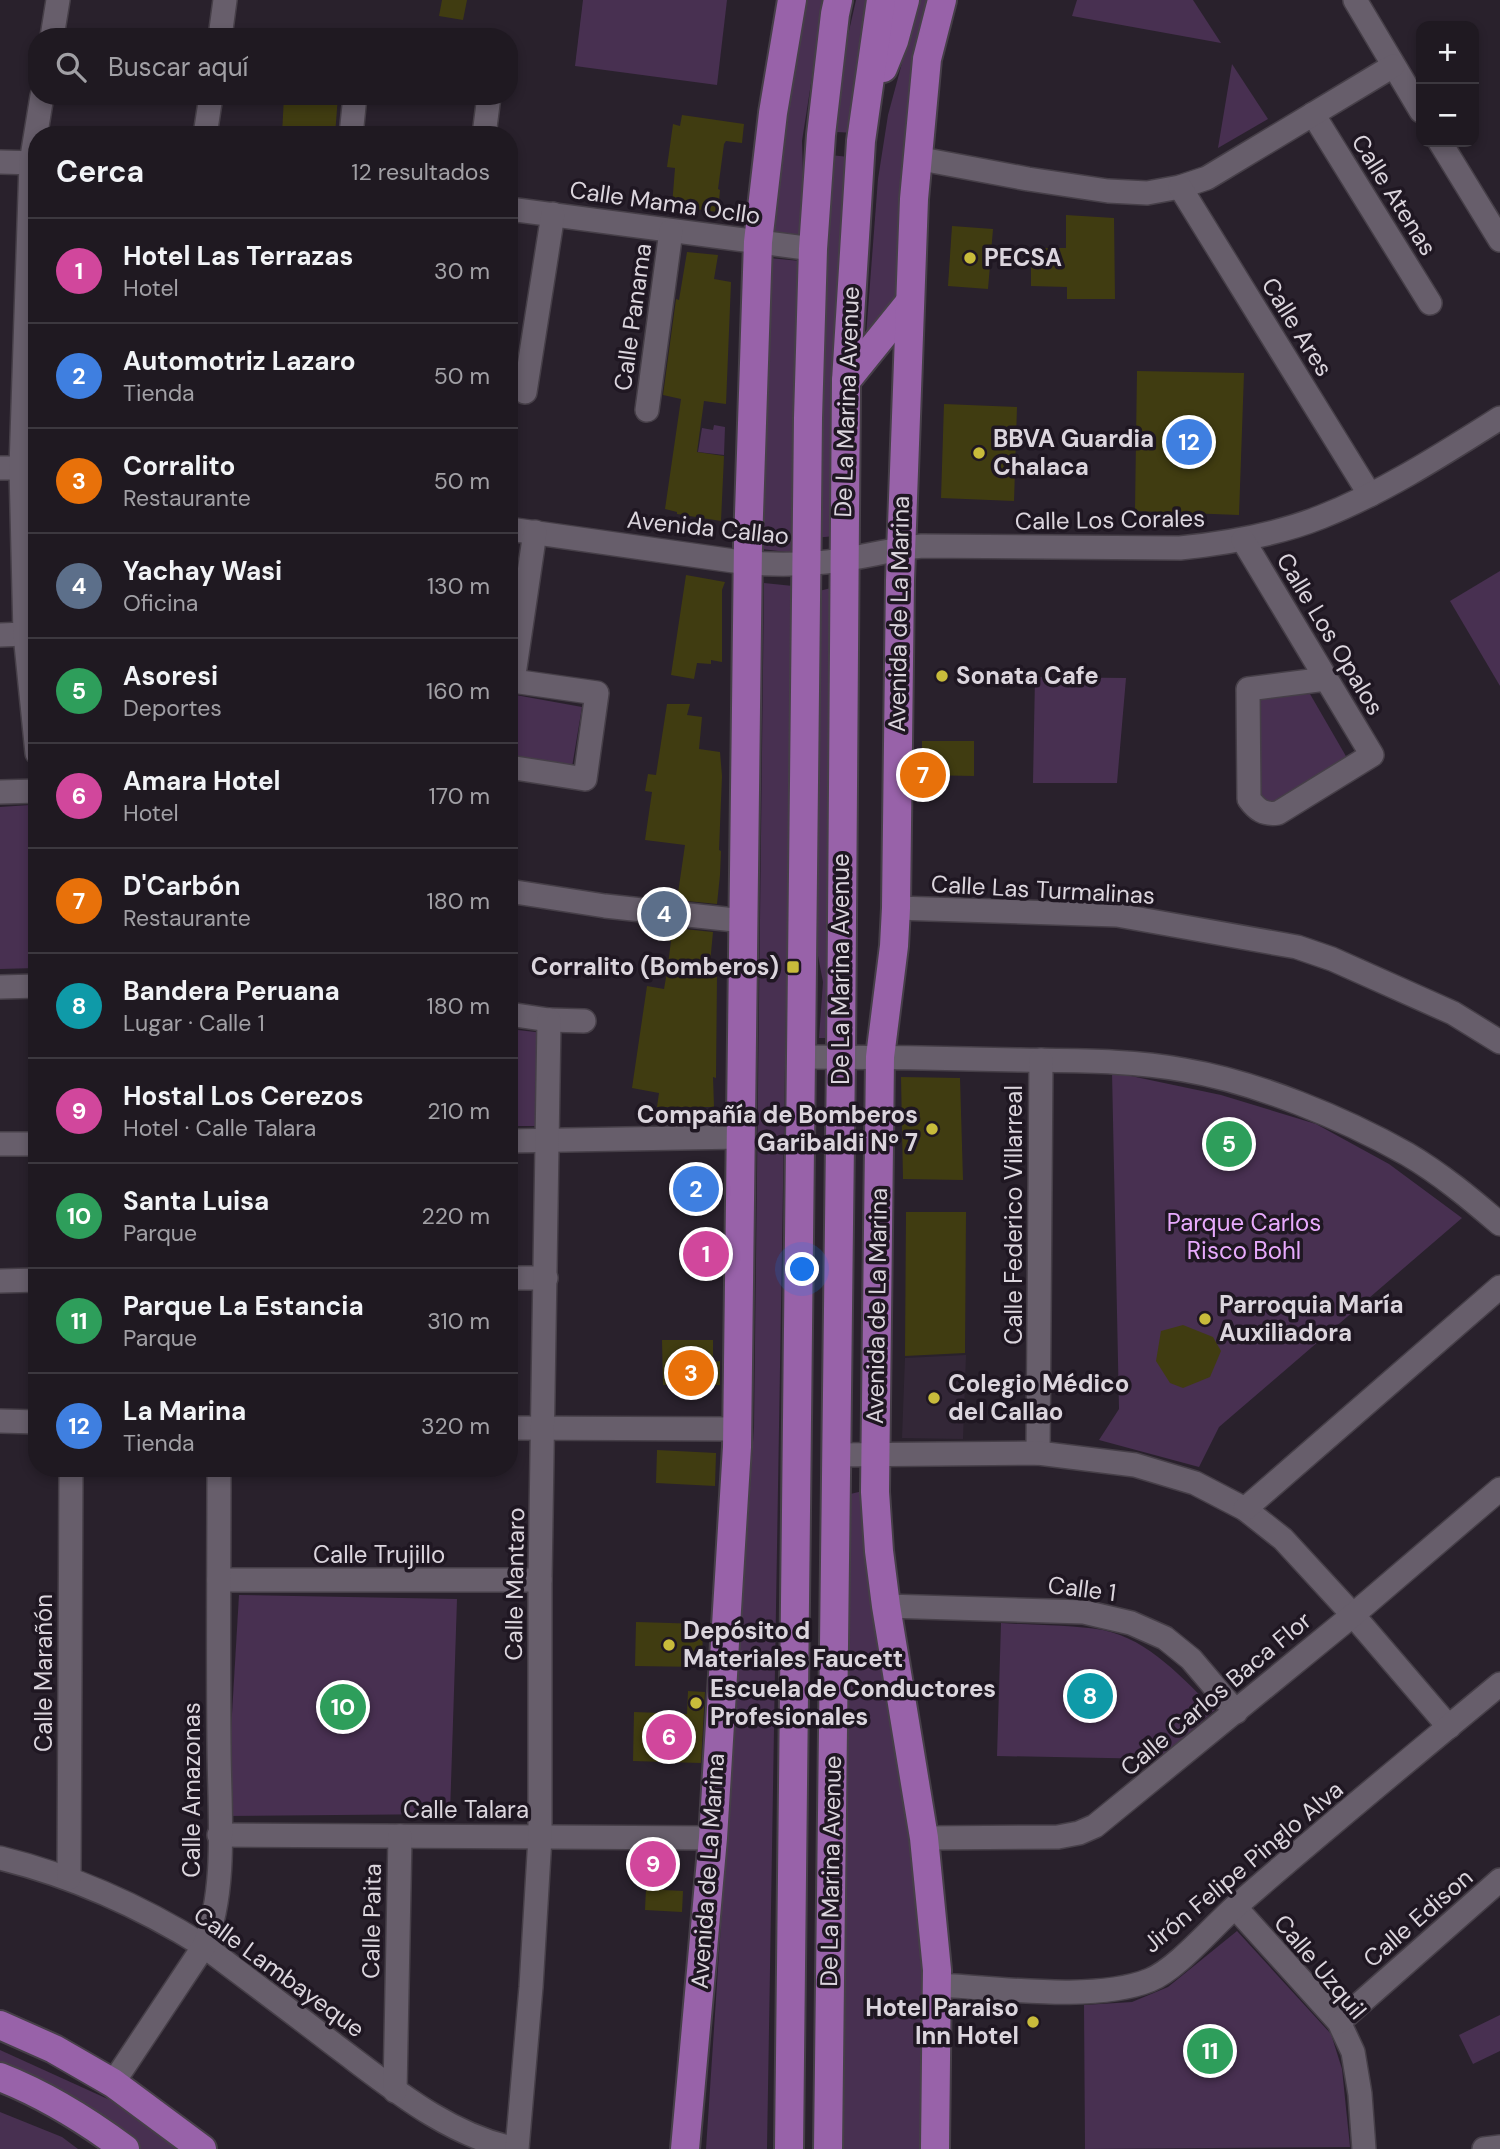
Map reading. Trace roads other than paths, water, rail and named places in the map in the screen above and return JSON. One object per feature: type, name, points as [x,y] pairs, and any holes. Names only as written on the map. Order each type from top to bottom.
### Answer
[{"type":"main road","name":"Avenida de La Marina","points":[[685,2149],[713,1838],[737,1429],[748,563],[758,243],[773,113],[792,0]]},
{"type":"main road","name":"De La Marina Avenue","points":[[828,2149],[846,381],[851,271],[864,117],[881,0]]},
{"type":"main road","points":[[864,117],[894,41],[905,0]]},
{"type":"main road","name":"Avenida de La Marina","points":[[935,2149],[938,1985],[924,1838],[879,1551],[875,1454],[880,1057],[896,908],[895,787],[909,303],[916,158],[927,59],[942,0]]},
{"type":"main road","name":"De La Marina Avenue","points":[[789,2149],[806,564],[813,249],[821,135],[836,5]]},
{"type":"main road","points":[[846,381],[909,303]]},
{"type":"main road","points":[[0,2025],[54,2049],[113,2082],[202,2149]]},
{"type":"main road","points":[[0,2077],[51,2100],[88,2121],[125,2149]]},
{"type":"street","points":[[53,28],[58,0]]},
{"type":"street","points":[[221,28],[225,0]]},
{"type":"street","points":[[1355,0],[1416,103]]},
{"type":"street","points":[[916,158],[1108,191],[1147,193],[1180,187],[1207,178],[1393,66]]},
{"type":"street","points":[[38,126],[41,105]]},
{"type":"street","points":[[206,126],[210,105]]},
{"type":"street","points":[[352,126],[354,105]]},
{"type":"street","points":[[485,126],[488,105]]},
{"type":"street","name":"Calle Atenas","points":[[1313,114],[1430,303]]},
{"type":"street","points":[[1443,147],[1500,240]]},
{"type":"street","points":[[0,162],[28,163]]},
{"type":"street","name":"Calle Ares","points":[[1180,187],[1370,495]]},
{"type":"street","name":"Calle Mama Ocllo","points":[[518,210],[813,249]]},
{"type":"street","points":[[525,392],[553,214]]},
{"type":"street","name":"Calle Panama","points":[[647,410],[671,231]]},
{"type":"street","points":[[28,285],[19,468],[28,664]]},
{"type":"street","name":"Calle Los Corales","points":[[901,548],[1180,548],[1243,540],[1319,518],[1370,495],[1500,418]]},
{"type":"street","name":"Avenida Callao","points":[[518,530],[748,563],[806,564],[843,560],[901,548]]},
{"type":"street","points":[[518,638],[535,532]]},
{"type":"street","name":"Calle Los Opalos","points":[[1243,540],[1372,755],[1278,813],[1267,815],[1249,799],[1248,689],[1326,679]]},
{"type":"street","points":[[0,635],[25,634]]},
{"type":"street","points":[[518,682],[597,693],[585,779],[518,768]]},
{"type":"street","points":[[0,792],[28,791]]},
{"type":"street","points":[[518,892],[605,906],[744,921]]},
{"type":"street","name":"Calle Las Turmalinas","points":[[896,908],[1117,915],[1297,947],[1332,959],[1453,1013],[1500,1042]]},
{"type":"street","points":[[0,987],[28,986]]},
{"type":"street","points":[[518,1015],[584,1021]]},
{"type":"street","name":"Calle Mantaro","points":[[516,2149],[531,1987],[540,1837],[540,1580],[549,1020]]},
{"type":"street","points":[[802,1057],[1041,1060],[1148,1065],[1186,1070],[1289,1100],[1407,1154],[1443,1178],[1500,1224]]},
{"type":"street","name":"Calle Federico Villarreal","points":[[1038,1453],[1041,1060]]},
{"type":"street","points":[[518,1141],[740,1137]]},
{"type":"street","points":[[0,1144],[28,1144]]},
{"type":"street","points":[[518,1278],[546,1278]]},
{"type":"street","points":[[0,1281],[28,1280]]},
{"type":"street","points":[[1245,1509],[1500,1287]]},
{"type":"street","points":[[0,1421],[28,1422]]},
{"type":"street","points":[[518,1428],[737,1429]]},
{"type":"street","points":[[835,1455],[1038,1453],[1146,1468],[1195,1483],[1245,1509],[1283,1539],[1353,1615],[1449,1727]]},
{"type":"street","name":"Calle Marañón","points":[[69,1878],[71,1477]]},
{"type":"street","name":"Calle Amazonas","points":[[113,2082],[204,1945],[213,1924],[217,1901],[219,1835],[219,1477]]},
{"type":"street","name":"Calle Carlos Baca Flor","points":[[924,1838],[1058,1837],[1079,1833],[1109,1817],[1500,1489]]},
{"type":"street","name":"Calle Trujillo","points":[[219,1580],[540,1580]]},
{"type":"street","name":"Calle 1","points":[[886,1606],[1084,1612],[1131,1623],[1165,1638],[1191,1659],[1236,1712]]},
{"type":"street","name":"Jirón Felipe Pinglo Alva","points":[[938,1985],[1076,1992],[1126,1987],[1152,1979],[1500,1684]]},
{"type":"street","name":"Calle Talara","points":[[219,1835],[713,1838]]},
{"type":"street","name":"Calle Paita","points":[[395,2091],[400,1836]]},
{"type":"street","name":"Calle Lambayeque","points":[[0,1858],[69,1878],[159,1919],[204,1945],[395,2091],[465,2133],[492,2144],[516,2149]]},
{"type":"street","name":"Calle Edison","points":[[1339,2022],[1500,1880]]},
{"type":"street","name":"Calle Uzquil","points":[[1235,1907],[1339,2022],[1353,2052],[1360,2094],[1364,2149]]},
{"type":"street","points":[[1484,2149],[1500,2147]]},
{"type":"place","name":"PECSA","points":[[970,258]]},
{"type":"place","name":"La Marina","points":[[1189,442]]},
{"type":"place","name":"BBVA Guardia Chalaca","points":[[979,453]]},
{"type":"place","name":"Sonata Cafe","points":[[942,676]]},
{"type":"place","name":"D'Carbón","points":[[923,775]]},
{"type":"place","name":"Yachay Wasi","points":[[664,914]]},
{"type":"place","name":"Corralito (Bomberos)","points":[[793,967]]},
{"type":"place","name":"Compañía de Bomberos Garibaldi Nº 7","points":[[932,1129]]},
{"type":"place","name":"Asoresi","points":[[1229,1144]]},
{"type":"place","name":"Automotriz Lazaro","points":[[696,1189]]},
{"type":"place","name":"Hotel Las Terrazas","points":[[706,1254]]},
{"type":"place","name":"Parroquia María Auxiliadora","points":[[1205,1319]]},
{"type":"place","name":"Corralito","points":[[691,1373]]},
{"type":"place","name":"Colegio Médico del Callao","points":[[934,1398]]},
{"type":"place","name":"Depósito d Materiales Faucett","points":[[669,1645]]},
{"type":"place","name":"Bandera Peruana","points":[[1090,1696]]},
{"type":"place","name":"Escuela de Conductores Profesionales","points":[[696,1703]]},
{"type":"place","name":"Santa Luisa","points":[[343,1707]]},
{"type":"place","name":"Amara Hotel","points":[[669,1737]]},
{"type":"place","name":"Hostal Los Cerezos","points":[[653,1864]]},
{"type":"place","name":"Hotel Paraiso Inn Hotel","points":[[1033,2022]]},
{"type":"place","name":"Parque La Estancia","points":[[1210,2051]]},
{"type":"park label","name":"Parque Carlos Risco Bohl","points":[[1244,1237]]}]
